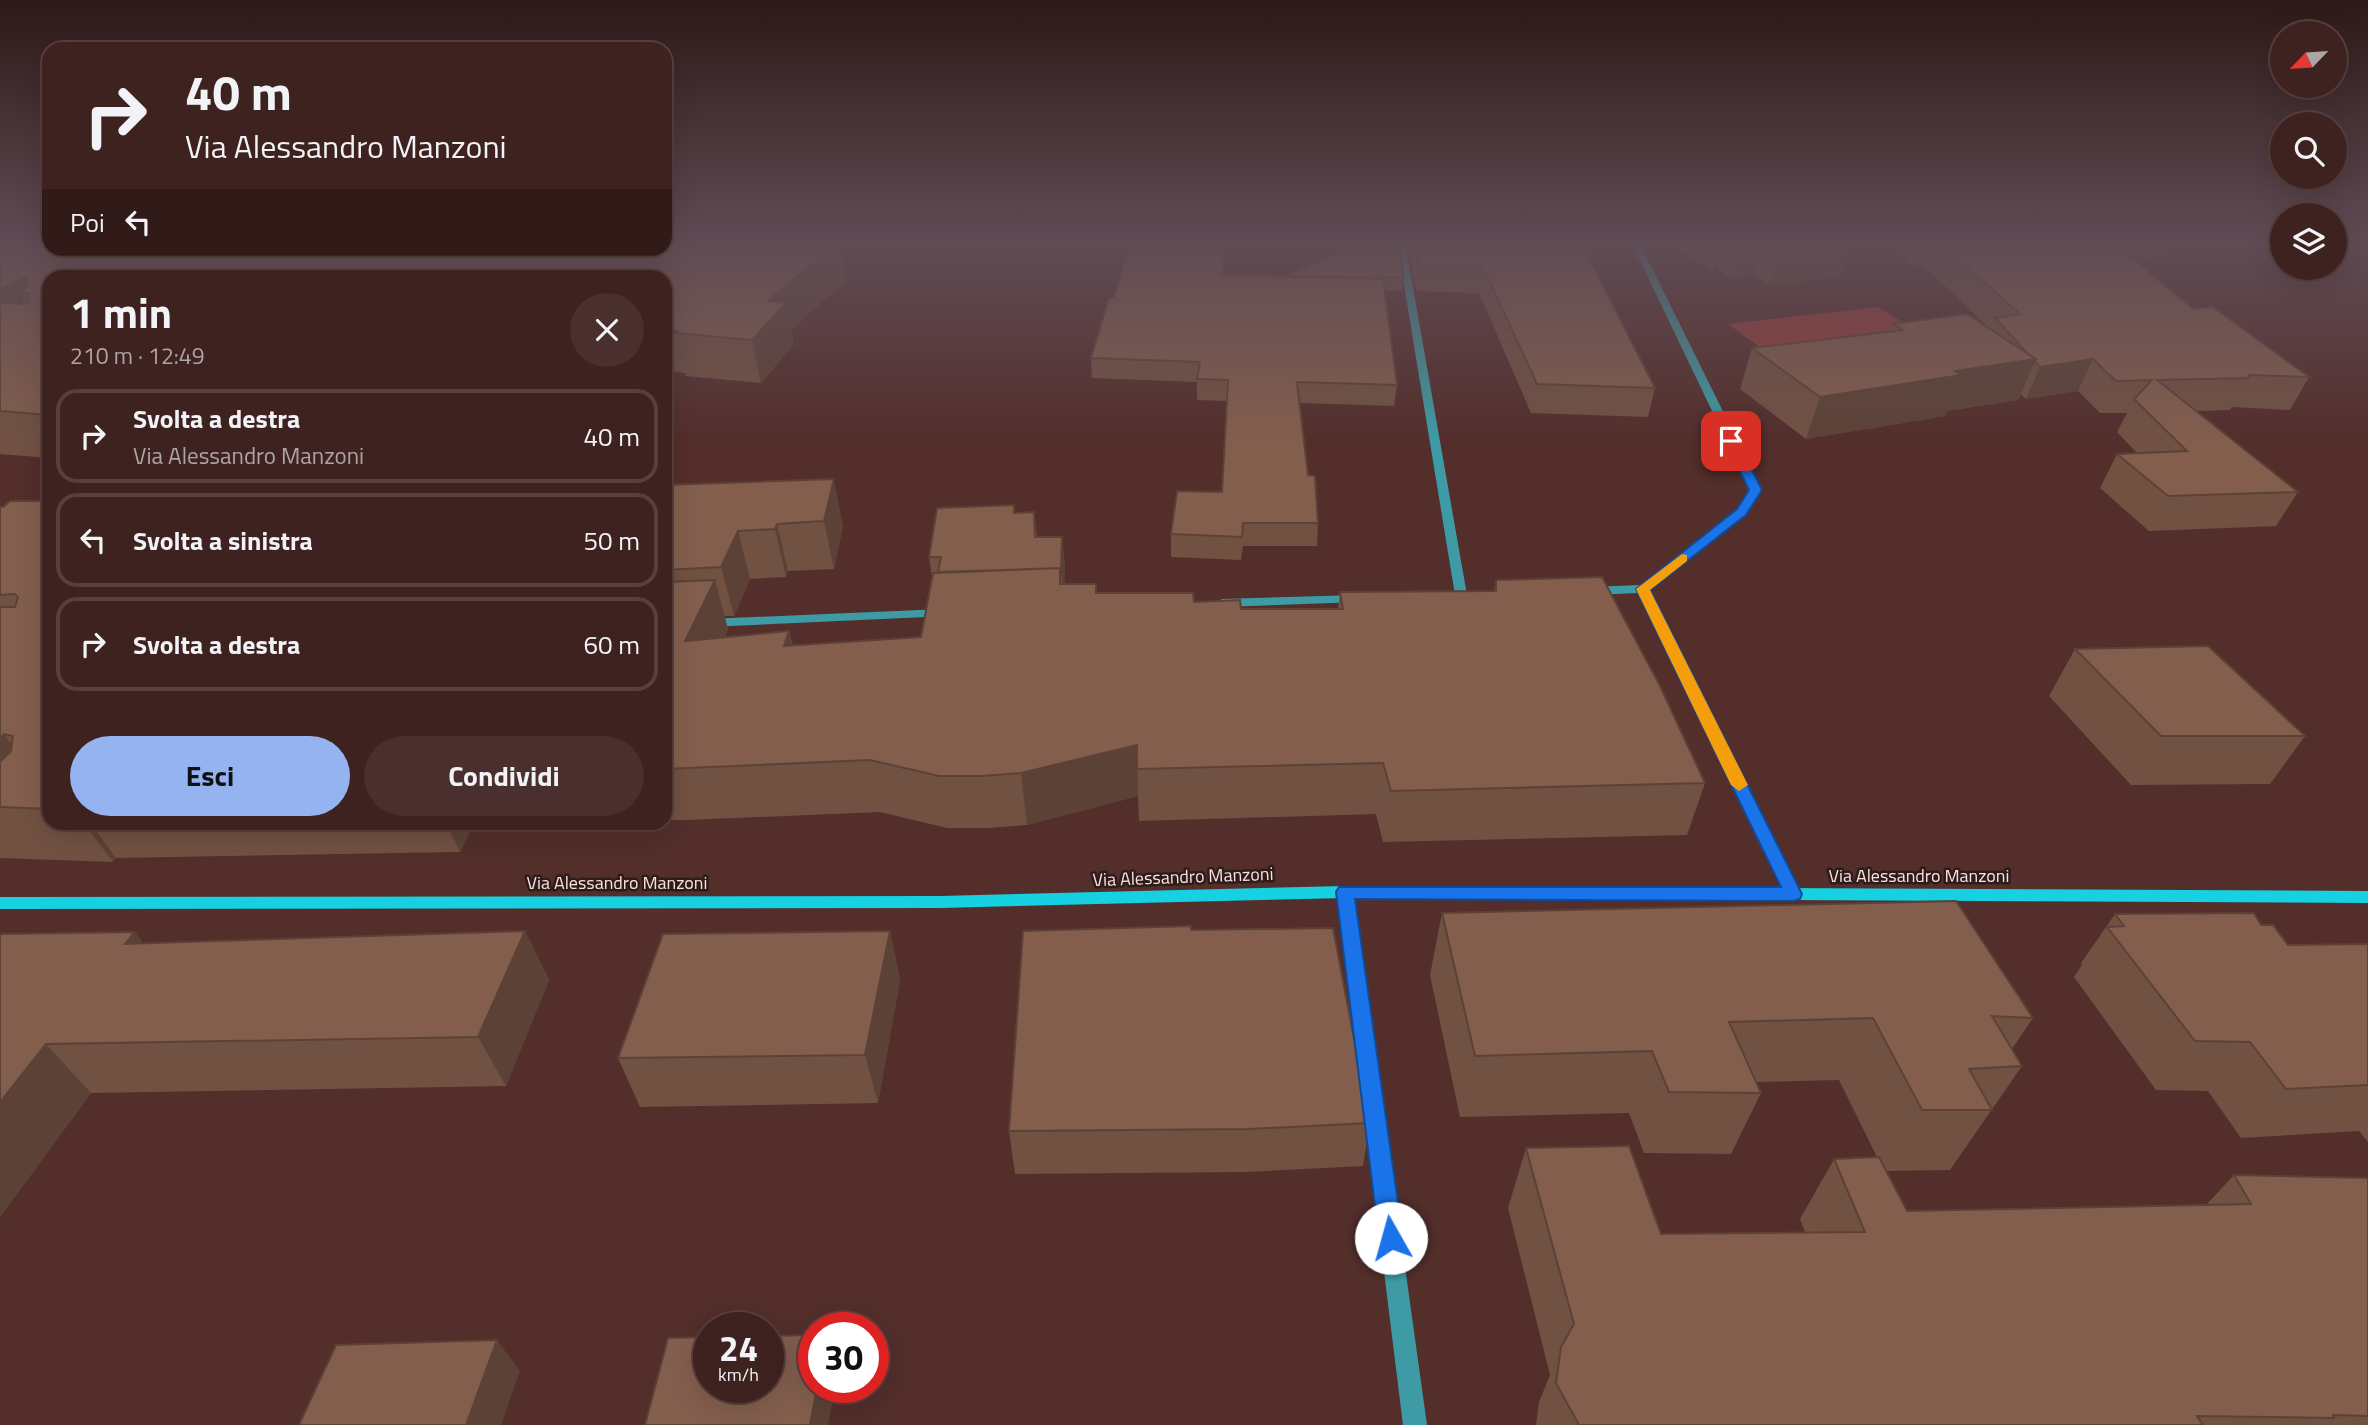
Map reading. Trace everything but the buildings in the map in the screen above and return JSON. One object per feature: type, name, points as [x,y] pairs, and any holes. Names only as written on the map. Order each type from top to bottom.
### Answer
[{"type":"main road","name":"Via Alessandro Manzoni","points":[[0,903],[940,902],[1345,892],[2368,897]]},
{"type":"street","points":[[1412,308],[1460,595]]},
{"type":"street","points":[[1578,591],[1643,589],[1742,512],[1756,490],[1667,308]]},
{"type":"street","points":[[1643,589],[1793,894]]},
{"type":"street","points":[[1212,604],[1364,598]]},
{"type":"street","points":[[692,623],[950,613]]},
{"type":"street","points":[[1345,892],[1415,1425]]},
{"type":"shaded area","points":[[1880,308],[1940,345],[1783,364],[1728,324]]},
{"type":"slow traffic","points":[[1682,558],[1643,589],[1739,785]]},
{"type":"route","points":[[1391,1238],[1345,892],[1793,894],[1643,589],[1742,512],[1756,490],[1731,441]]}]
